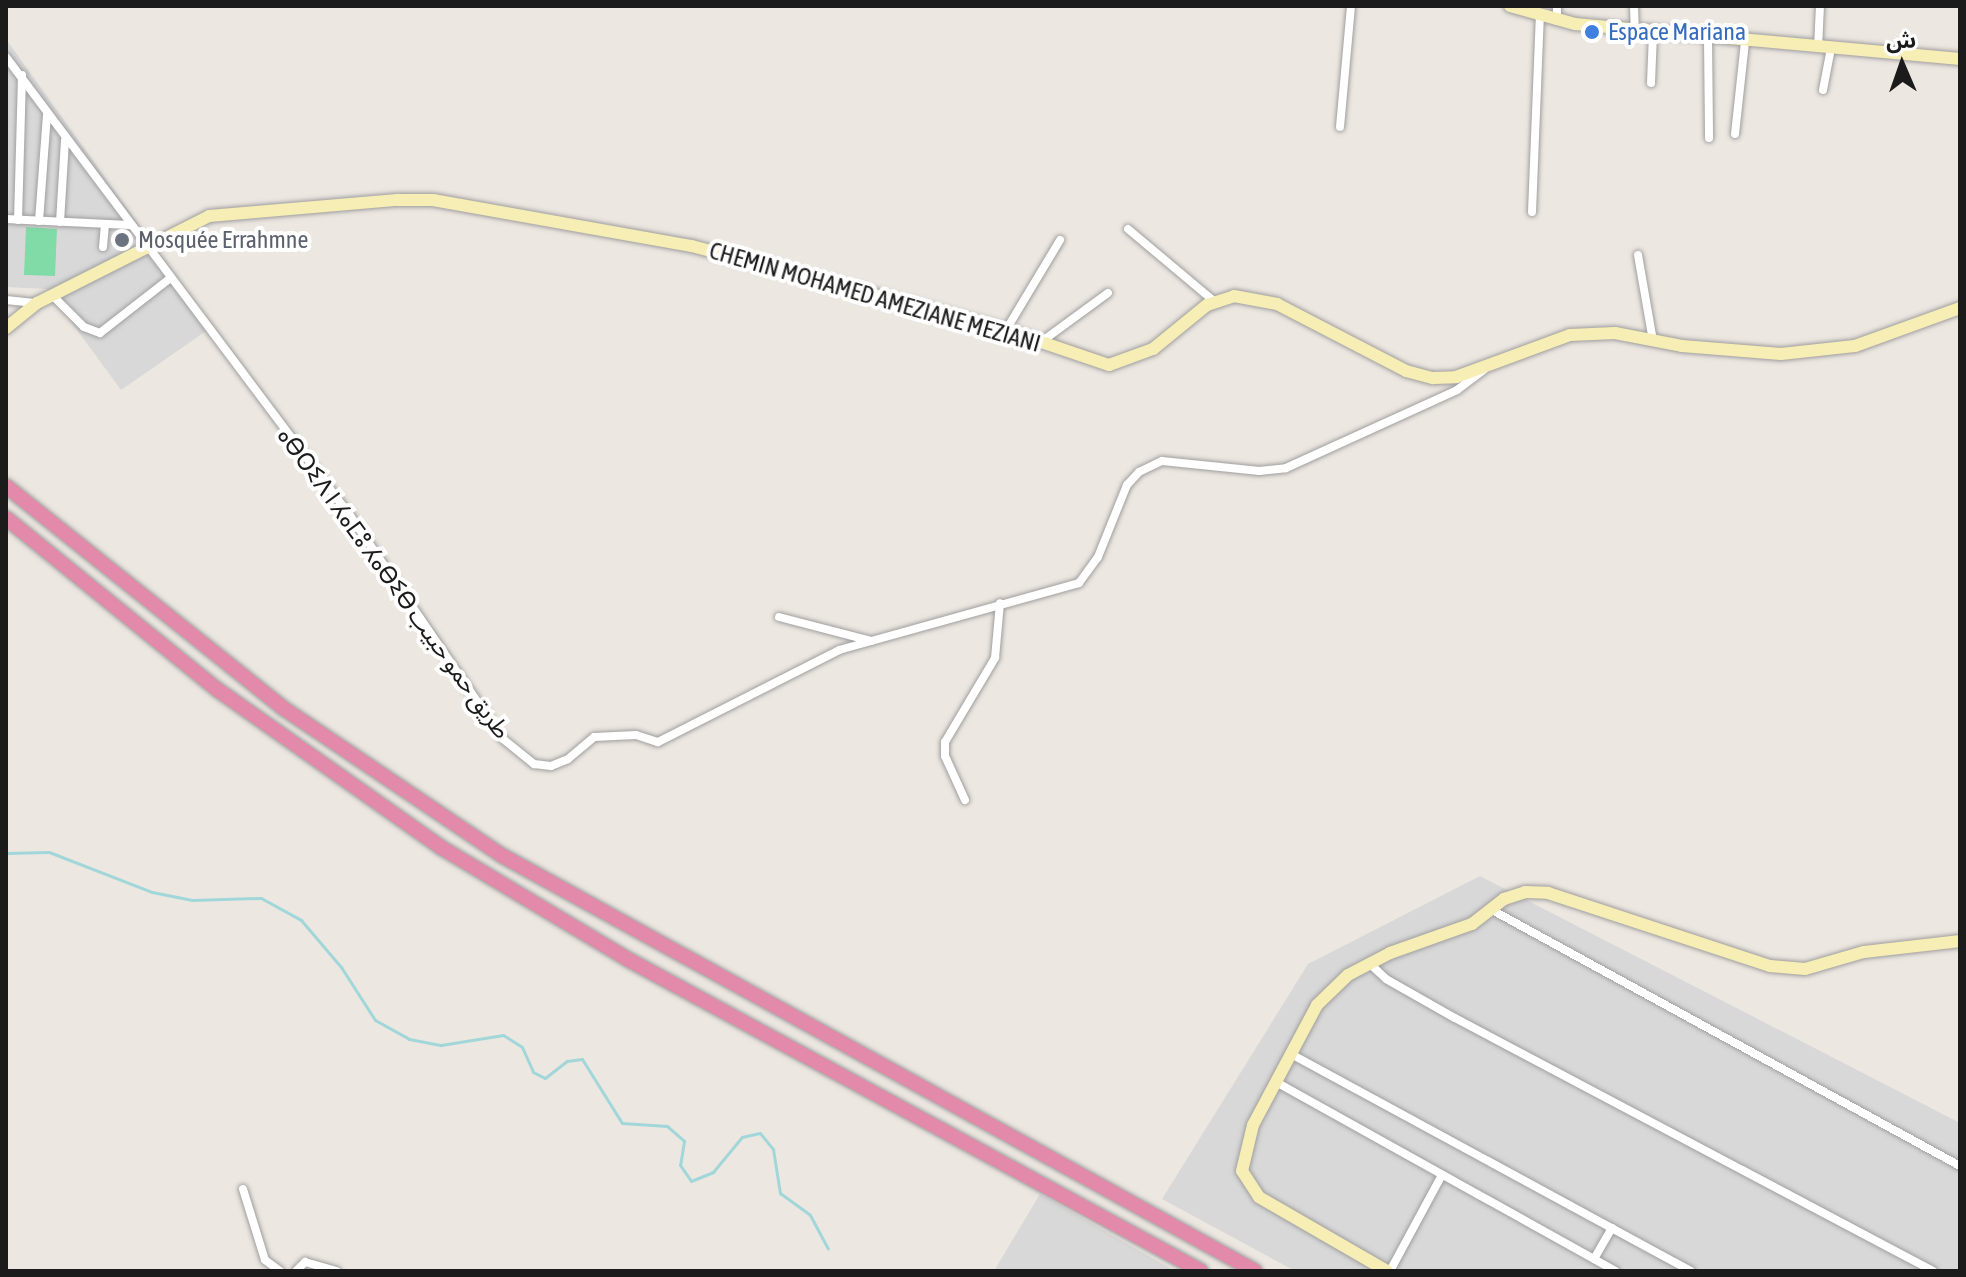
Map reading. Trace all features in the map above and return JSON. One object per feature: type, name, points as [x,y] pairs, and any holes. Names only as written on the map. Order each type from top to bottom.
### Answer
[{"type":"highway","points":[[6,486],[283,708],[501,855],[1255,1271]]},
{"type":"highway","points":[[6,518],[218,690],[453,855],[629,960],[1201,1271]]},
{"type":"main road","points":[[1511,6],[1557,21],[1635,31],[1960,59]]},
{"type":"main road","name":"CHEMIN MOHAMED AMEZIANE MEZIANI","points":[[6,328],[37,303],[209,216],[433,200],[692,246],[1006,330],[1109,365],[1132,360],[1215,302],[1256,296],[1406,371],[1433,378],[1492,365],[1570,335],[1615,333],[1653,341],[1781,354],[1824,351],[1855,346],[1960,308]]},
{"type":"main road","points":[[1389,1271],[1259,1197],[1247,1184],[1243,1153],[1276,1082],[1317,1005],[1348,975],[1369,963],[1472,924],[1504,899],[1525,892],[1548,893],[1734,956],[1805,969],[1864,952],[1960,941]]},
{"type":"street","points":[[1340,127],[1351,6]]},
{"type":"street","points":[[1557,6],[1557,21]]},
{"type":"street","points":[[1634,6],[1635,31]]},
{"type":"street","points":[[1818,48],[1820,6]]},
{"type":"street","points":[[1532,212],[1540,17]]},
{"type":"street","points":[[1651,83],[1653,33]]},
{"type":"street","points":[[1708,38],[1709,138]]},
{"type":"street","points":[[1735,134],[1745,42]]},
{"type":"street","points":[[1823,90],[1831,48]]},
{"type":"street","name":"ⴰⴱⵔⵉⴷ ⵏ ⵃⴰⵎⵓ ⵃⴰⴱⵉⴱ طريق حمو حبيب","points":[[6,57],[169,279],[351,517],[503,739],[534,764],[551,766],[568,759],[594,737],[636,735],[658,742],[839,650],[1079,583],[1098,557],[1127,485],[1139,472],[1162,461],[1259,471],[1286,468],[1457,390],[1492,365]]},
{"type":"street","points":[[18,220],[22,75]]},
{"type":"street","points":[[39,221],[47,115]]},
{"type":"street","points":[[60,222],[65,139]]},
{"type":"street","points":[[6,219],[129,225]]},
{"type":"street","points":[[103,247],[105,224]]},
{"type":"street","points":[[1128,229],[1215,302]]},
{"type":"street","points":[[1006,330],[1060,240]]},
{"type":"street","points":[[1638,255],[1653,341]]},
{"type":"street","points":[[52,295],[84,327],[100,333],[169,279]]},
{"type":"street","points":[[1041,342],[1108,293]]},
{"type":"street","points":[[6,300],[37,303]]},
{"type":"street","points":[[965,800],[945,756],[945,742],[995,658],[1000,603]]},
{"type":"street","points":[[779,617],[872,641]]},
{"type":"street","points":[[1492,910],[1960,1166]]},
{"type":"street","points":[[1369,963],[1455,1018],[1933,1271]]},
{"type":"street","points":[[1291,1054],[1691,1271]]},
{"type":"street","points":[[1276,1082],[1616,1271]]},
{"type":"street","points":[[1389,1271],[1442,1175]]},
{"type":"street","points":[[243,1189],[265,1260],[280,1271]]},
{"type":"street","points":[[1594,1259],[1612,1228]]},
{"type":"street","points":[[296,1271],[305,1262],[337,1271]]},
{"type":"shaded area","points":[[6,39],[212,327],[121,390],[47,289],[6,287]]},
{"type":"shaded area","points":[[1480,876],[1960,1123],[1960,1271],[1295,1271],[1162,1199],[1308,964]]},
{"type":"shaded area","points":[[1040,1194],[1175,1271],[994,1271]]},
{"type":"green space","points":[[26,227],[57,229],[55,276],[24,275]]},
{"type":"waterway","points":[[6,853],[49,852],[152,892],[192,900],[261,898],[301,920],[341,967],[375,1020],[409,1039],[441,1045],[503,1035],[522,1047],[533,1072],[545,1078],[567,1061],[582,1059],[622,1123],[667,1126],[684,1141],[680,1165],[691,1181],[713,1172],[742,1137],[760,1133],[773,1149],[780,1193],[810,1215],[828,1249]]},
{"type":"place","name":"Espace Mariana","points":[[1592,32]]},
{"type":"place","name":"Mosquée Errahmne","points":[[122,240]]}]
